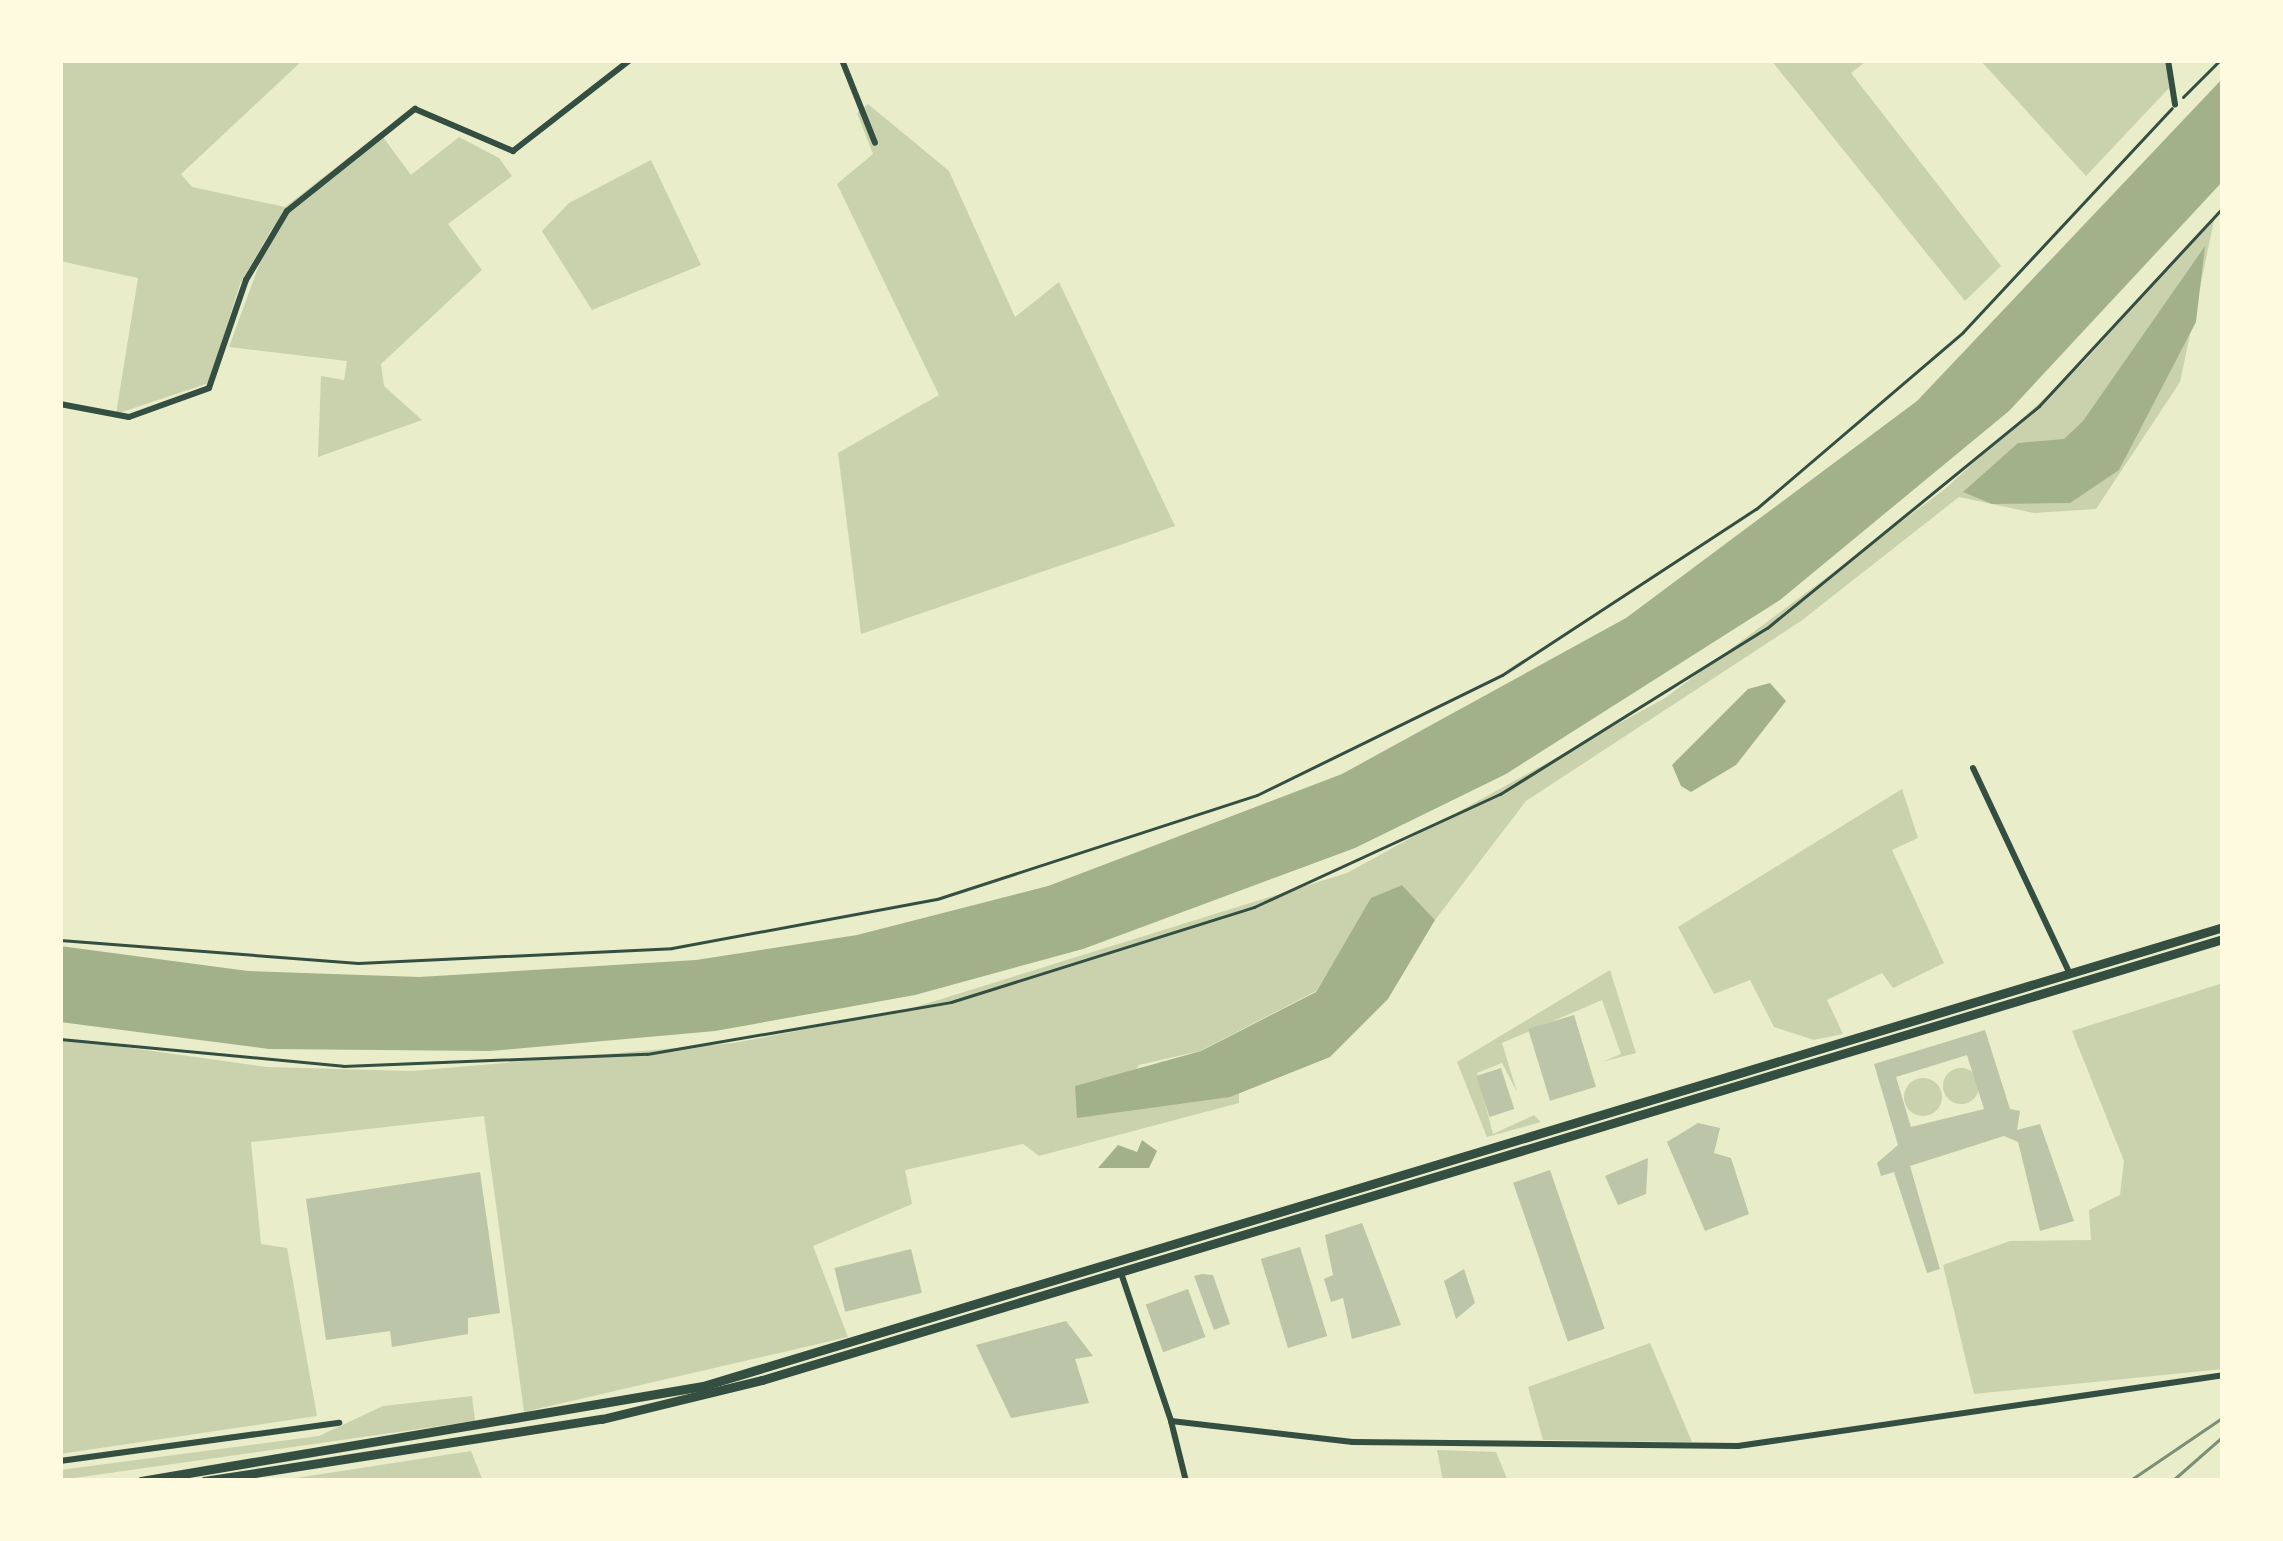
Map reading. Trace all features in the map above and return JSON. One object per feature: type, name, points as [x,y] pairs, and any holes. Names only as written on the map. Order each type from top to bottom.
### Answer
[{"type":"main road","points":[[204,1481],[644,1410],[2072,978],[2223,927]]},
{"type":"main road","points":[[2072,978],[2223,939]]},
{"type":"main road","points":[[140,1481],[644,1400],[1119,1269]]},
{"type":"street","points":[[60,404],[145,415],[209,388],[246,280],[287,212],[415,109],[513,152],[630,60]]},
{"type":"street","points":[[842,60],[874,143]]},
{"type":"street","points":[[2168,60],[2175,104]]},
{"type":"street","points":[[1973,768],[2072,978]]},
{"type":"street","points":[[1119,1269],[1171,1420],[1186,1481]]},
{"type":"street","points":[[1171,1420],[1353,1442],[1719,1446],[2223,1375]]},
{"type":"street","points":[[60,1461],[339,1424]]},
{"type":"path","points":[[2189,91],[2220,60]]},
{"type":"path","points":[[60,940],[358,963],[717,943],[1001,882],[1258,795],[1489,683],[1744,518],[1941,352],[2175,104]]},
{"type":"path","points":[[60,1039],[343,1066],[669,1052],[951,1002],[1254,907],[1500,794],[1767,628],[2038,406],[2223,207]]},
{"type":"shaded area","points":[[60,60],[303,60],[181,174],[192,187],[285,207],[380,133],[411,175],[459,137],[499,158],[512,176],[448,224],[482,270],[381,364],[384,386],[422,420],[318,457],[321,376],[344,380],[347,361],[229,347],[273,227],[240,284],[209,383],[116,414],[138,278],[60,261]]},
{"type":"shaded area","points":[[1771,60],[1868,60],[1851,73],[2001,266],[1965,301]]},
{"type":"shaded area","points":[[1980,60],[2167,60],[2169,88],[2086,176]]},
{"type":"shaded area","points":[[2223,78],[2223,181],[2009,411],[1780,600],[1506,774],[1355,848],[1083,949],[915,995],[715,1031],[490,1051],[269,1049],[60,1022],[60,946],[248,971],[419,977],[696,960],[857,935],[1048,886],[1342,774],[1626,618],[1917,401]]},
{"type":"shaded area","points":[[868,104],[949,171],[1015,317],[1059,282],[1175,526],[861,634],[838,453],[939,395],[837,184],[873,154],[857,113]]},
{"type":"shaded area","points":[[651,160],[701,265],[592,310],[542,231],[569,203]]},
{"type":"shaded area","points":[[2215,216],[2180,382],[2096,509],[2034,513],[1959,497],[1801,621],[1526,801],[1435,920],[1402,885],[1372,898],[1316,991],[1200,1051],[1139,1065],[1106,1114],[1239,1089],[1239,1103],[1039,1156],[1023,1144],[905,1170],[912,1204],[813,1246],[848,1337],[524,1412],[484,1116],[251,1142],[261,1244],[287,1248],[317,1416],[60,1454],[60,1038],[266,1067],[411,1071],[734,1043],[906,1010],[1347,873],[1665,698],[1945,489],[2083,363]]},
{"type":"shaded area","points":[[2205,246],[2196,322],[2119,470],[2070,503],[1992,504],[1963,492],[2018,443],[2064,439],[2083,421]]},
{"type":"shaded area","points":[[1770,683],[1786,701],[1736,765],[1691,792],[1681,786],[1672,765],[1748,689]]},
{"type":"shaded area","points":[[1902,789],[1918,838],[1892,850],[1944,963],[1893,988],[1882,973],[1827,1000],[1843,1034],[1814,1040],[1774,1027],[1750,980],[1714,994],[1678,927]]},
{"type":"shaded area","points":[[1402,885],[1435,920],[1388,999],[1330,1057],[1230,1097],[1077,1118],[1075,1086],[1201,1051],[1316,992],[1371,898]]},
{"type":"shaded area","points":[[1610,970],[1636,1053],[1602,1062],[1621,1054],[1602,1000],[1502,1043],[1517,1092],[1502,1063],[1477,1073],[1493,1134],[1534,1115],[1541,1122],[1487,1137],[1457,1062]]},
{"type":"shaded area","points":[[2223,983],[2223,1369],[1974,1394],[1943,1265],[2010,1241],[2091,1240],[2089,1210],[2120,1195],[2124,1161],[2072,1031]]},
{"type":"shaded area","points":[[1961,1068],[1974,1073],[1979,1086],[1974,1099],[1961,1104],[1948,1099],[1943,1086],[1948,1073]]},
{"type":"shaded area","points":[[1923,1078],[1936,1084],[1942,1097],[1936,1110],[1923,1116],[1910,1110],[1904,1097],[1910,1084]]},
{"type":"shaded area","points":[[1142,1140],[1157,1151],[1149,1168],[1098,1168],[1118,1145],[1137,1152]]},
{"type":"shaded area","points":[[1650,1343],[1692,1442],[1543,1440],[1528,1387]]},
{"type":"shaded area","points":[[472,1396],[475,1421],[60,1480],[60,1470],[319,1436],[383,1406]]},
{"type":"shaded area","points":[[1437,1450],[1496,1452],[1508,1481],[1443,1481]]},
{"type":"shaded area","points":[[471,1451],[483,1481],[283,1481],[283,1480]]},
{"type":"building","points":[[1574,1015],[1596,1087],[1550,1101],[1528,1029]]},
{"type":"building","points":[[1985,1030],[2010,1109],[2020,1111],[2017,1130],[2040,1124],[2074,1221],[2040,1231],[2018,1142],[2004,1136],[1910,1166],[1940,1269],[1927,1273],[1894,1172],[1881,1176],[1877,1163],[1898,1145],[1874,1064]],"holes":[[[1967,1055],[1984,1109],[1911,1127],[1896,1077]]]},
{"type":"building","points":[[1501,1068],[1514,1109],[1490,1117],[1476,1076]]},
{"type":"building","points":[[1698,1123],[1720,1128],[1714,1153],[1731,1158],[1749,1214],[1705,1231],[1667,1142]]},
{"type":"building","points":[[1648,1158],[1646,1194],[1618,1205],[1605,1176]]},
{"type":"building","points":[[1550,1170],[1605,1329],[1568,1342],[1513,1183]]},
{"type":"building","points":[[480,1172],[500,1313],[468,1318],[468,1334],[392,1347],[390,1331],[326,1340],[306,1199]]},
{"type":"building","points":[[1362,1223],[1401,1325],[1352,1339],[1343,1298],[1331,1302],[1324,1279],[1333,1275],[1325,1235]]},
{"type":"building","points":[[1300,1247],[1327,1336],[1288,1348],[1261,1259]]},
{"type":"building","points":[[911,1249],[922,1293],[845,1312],[834,1268]]},
{"type":"building","points":[[1464,1269],[1475,1303],[1456,1319],[1444,1281]]},
{"type":"building","points":[[1213,1275],[1230,1324],[1214,1330],[1194,1276]]},
{"type":"building","points":[[1188,1289],[1205,1337],[1163,1352],[1146,1304]]},
{"type":"building","points":[[1066,1321],[1093,1356],[1075,1359],[1089,1403],[1011,1418],[976,1345]]},
{"type":"railway","points":[[2129,1481],[2223,1417]]},
{"type":"railway","points":[[2172,1481],[2223,1436]]}]
